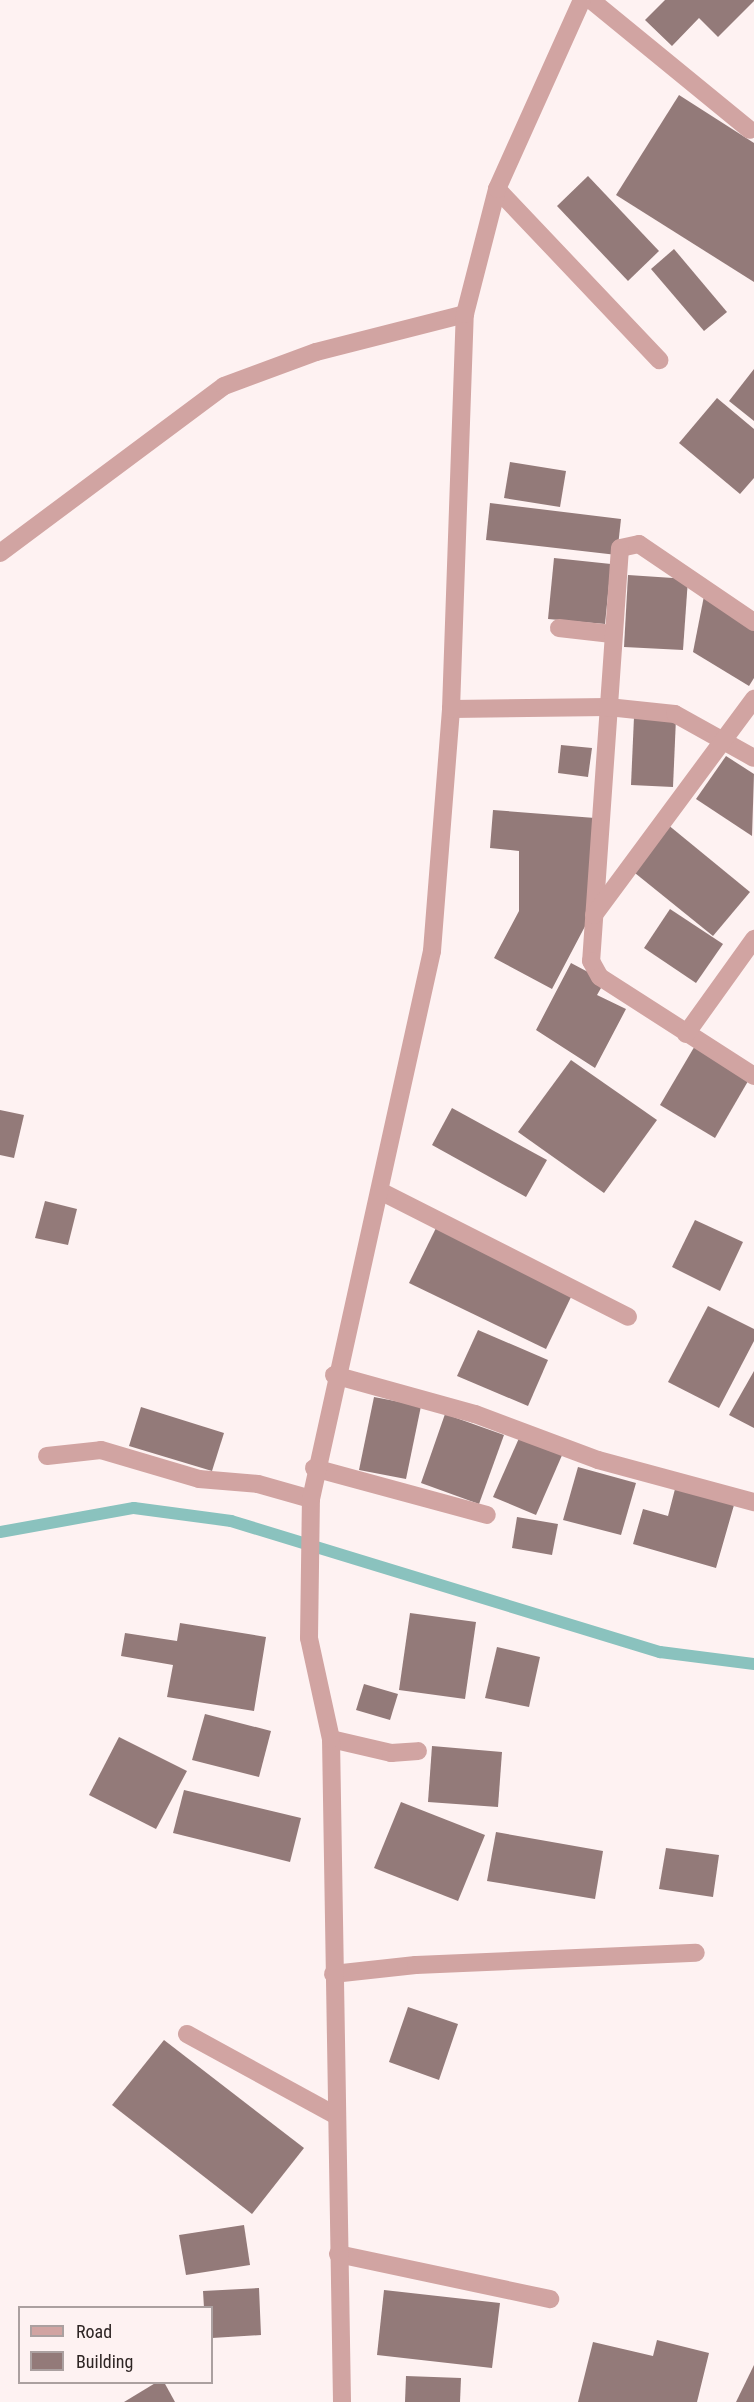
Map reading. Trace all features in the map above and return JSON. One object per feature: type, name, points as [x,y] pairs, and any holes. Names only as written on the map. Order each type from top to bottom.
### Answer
[{"type":"street","points":[[342,2402],[335,2115],[331,1739],[309,1638],[311,1499],[314,1468],[334,1375],[380,1191],[432,951],[451,709],[465,314],[497,189],[582,0]]},
{"type":"street","points":[[591,0],[750,130]]},
{"type":"street","points":[[497,189],[659,360]]},
{"type":"street","points":[[0,553],[224,386],[316,352],[465,314]]},
{"type":"street","points":[[754,622],[639,544],[628,543],[618,558],[592,968],[686,1034],[754,1076]]},
{"type":"street","points":[[559,628],[612,634]]},
{"type":"street","points":[[594,915],[754,699]]},
{"type":"street","points":[[451,709],[608,707],[675,714],[726,738],[754,758]]},
{"type":"street","points":[[686,1034],[754,939]]},
{"type":"street","points":[[380,1191],[628,1317]]},
{"type":"street","points":[[334,1375],[475,1414],[598,1460],[754,1502]]},
{"type":"street","points":[[47,1456],[101,1450],[199,1479],[258,1484],[311,1499]]},
{"type":"street","points":[[314,1468],[487,1515]]},
{"type":"street","points":[[331,1739],[391,1753],[418,1750]]},
{"type":"street","points":[[333,1974],[416,1965],[696,1953]]},
{"type":"street","points":[[187,2034],[335,2115]]},
{"type":"street","points":[[338,2254],[550,2299]]},
{"type":"building","points":[[665,0],[754,1],[718,37],[699,18],[672,46],[645,20]]},
{"type":"building","points":[[679,95],[754,143],[754,282],[616,195]]},
{"type":"building","points":[[588,176],[659,251],[628,281],[557,206]]},
{"type":"building","points":[[674,249],[727,312],[704,331],[651,269]]},
{"type":"building","points":[[754,369],[754,421],[729,401]]},
{"type":"building","points":[[717,398],[754,429],[754,478],[740,494],[679,443]]},
{"type":"building","points":[[510,462],[566,471],[560,507],[504,498]]},
{"type":"building","points":[[490,503],[621,519],[617,555],[486,540]]},
{"type":"building","points":[[554,558],[611,564],[605,624],[548,619]]},
{"type":"building","points":[[628,575],[688,579],[683,650],[624,647]]},
{"type":"building","points":[[704,596],[754,628],[754,678],[749,686],[693,652]]},
{"type":"building","points":[[634,717],[676,718],[673,787],[631,785]]},
{"type":"building","points":[[561,745],[592,748],[588,777],[558,773]]},
{"type":"building","points":[[726,756],[754,774],[752,836],[696,799]]},
{"type":"building","points":[[493,810],[595,818],[592,913],[552,989],[494,958],[519,911],[519,851],[490,848]]},
{"type":"building","points":[[667,824],[750,892],[713,936],[630,869]]},
{"type":"building","points":[[670,909],[723,944],[696,983],[644,948]]},
{"type":"building","points":[[571,963],[605,981],[597,995],[626,1009],[595,1068],[536,1030]]},
{"type":"building","points":[[696,1044],[751,1076],[715,1138],[660,1105]]},
{"type":"building","points":[[571,1060],[657,1120],[604,1193],[518,1132]]},
{"type":"building","points":[[452,1108],[547,1160],[526,1197],[432,1145]]},
{"type":"building","points":[[0,1110],[24,1115],[14,1158],[0,1155]]},
{"type":"building","points":[[45,1201],[77,1209],[68,1245],[35,1238]]},
{"type":"building","points":[[695,1220],[743,1242],[720,1291],[672,1267]]},
{"type":"building","points":[[436,1228],[572,1295],[546,1349],[409,1283]]},
{"type":"building","points":[[708,1306],[754,1329],[754,1341],[719,1408],[668,1382]]},
{"type":"building","points":[[478,1330],[548,1360],[528,1406],[457,1376]]},
{"type":"building","points":[[754,1371],[754,1428],[729,1415]]},
{"type":"building","points":[[374,1397],[421,1406],[406,1479],[359,1470]]},
{"type":"building","points":[[141,1407],[224,1433],[212,1471],[129,1446]]},
{"type":"building","points":[[445,1414],[504,1435],[479,1504],[421,1483]]},
{"type":"building","points":[[520,1436],[563,1453],[536,1515],[493,1497]]},
{"type":"building","points":[[578,1467],[636,1483],[621,1535],[563,1520]]},
{"type":"building","points":[[675,1489],[734,1505],[716,1568],[633,1544],[643,1509],[668,1516]]},
{"type":"building","points":[[517,1517],[558,1524],[552,1555],[512,1548]]},
{"type":"building","points":[[410,1613],[476,1622],[465,1699],[399,1690]]},
{"type":"building","points":[[180,1623],[266,1637],[254,1711],[167,1697],[173,1665],[121,1656],[125,1633],[177,1641]]},
{"type":"building","points":[[497,1647],[540,1657],[529,1707],[485,1698]]},
{"type":"building","points":[[364,1684],[398,1694],[390,1720],[356,1710]]},
{"type":"building","points":[[205,1714],[271,1731],[259,1777],[192,1760]]},
{"type":"building","points":[[119,1737],[187,1771],[156,1829],[89,1795]]},
{"type":"building","points":[[432,1746],[502,1752],[498,1807],[428,1802]]},
{"type":"building","points":[[184,1790],[301,1818],[290,1862],[173,1833]]},
{"type":"building","points":[[401,1802],[485,1835],[458,1901],[374,1868]]},
{"type":"building","points":[[496,1832],[603,1851],[595,1899],[487,1881]]},
{"type":"building","points":[[666,1848],[719,1855],[713,1897],[659,1889]]},
{"type":"building","points":[[408,2007],[458,2024],[439,2080],[389,2062]]},
{"type":"building","points":[[164,2040],[304,2148],[252,2214],[112,2105]]},
{"type":"building","points":[[244,2225],[250,2265],[186,2275],[179,2235]]},
{"type":"building","points":[[259,2288],[261,2335],[213,2338],[213,2306],[204,2306],[203,2291]]},
{"type":"building","points":[[384,2290],[500,2303],[492,2368],[377,2355]]},
{"type":"building","points":[[657,2340],[709,2353],[697,2402],[578,2402],[593,2342],[653,2356]]},
{"type":"building","points":[[754,2365],[754,2402],[736,2402]]},
{"type":"building","points":[[406,2376],[461,2378],[460,2402],[405,2402]]},
{"type":"building","points":[[154,2384],[165,2384],[175,2402],[124,2402]]},
{"type":"waterway","points":[[0,1532],[134,1508],[231,1521],[660,1652],[754,1664]]}]
